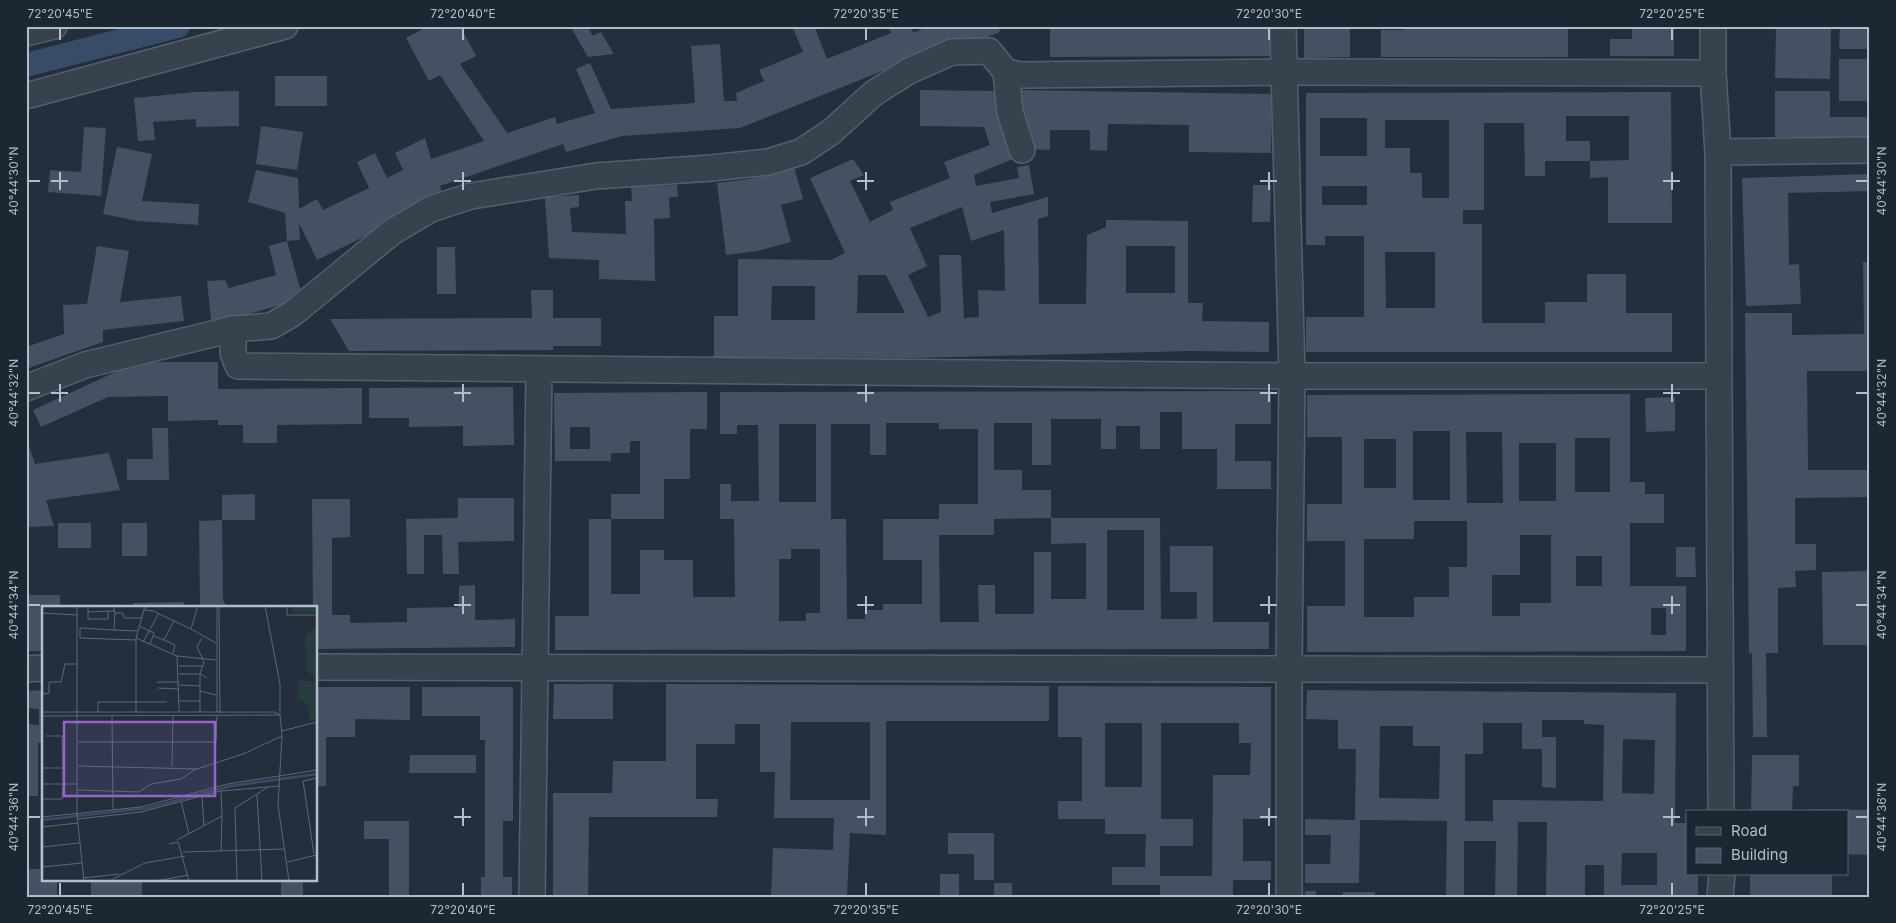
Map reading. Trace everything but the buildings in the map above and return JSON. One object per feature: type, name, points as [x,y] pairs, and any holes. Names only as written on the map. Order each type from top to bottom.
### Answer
[{"type":"street","points":[[26,33],[54,26]]},
{"type":"street","points":[[26,96],[285,26]]},
{"type":"street","points":[[1284,26],[1292,376],[1289,897]]},
{"type":"street","points":[[1713,26],[1713,73],[1718,152],[1721,810]]},
{"type":"street","points":[[26,388],[85,365],[233,329],[271,326],[292,314],[392,232],[431,209],[472,196],[596,176],[768,162],[800,152],[831,132],[874,93],[909,71],[952,52],[989,51],[1006,72],[1010,112],[1022,150]]},
{"type":"street","points":[[1006,72],[1022,75],[1284,72],[1713,73]]},
{"type":"street","points":[[1718,152],[1870,150]]},
{"type":"street","points":[[233,329],[233,353],[238,366],[1292,376],[1718,376]]},
{"type":"street","points":[[532,897],[539,369]]},
{"type":"street","points":[[318,667],[1719,670]]},
{"type":"street","points":[[26,670],[42,668]]},
{"type":"street","points":[[1720,897],[1722,876]]},
{"type":"waterway","points":[[26,65],[178,26]]}]
